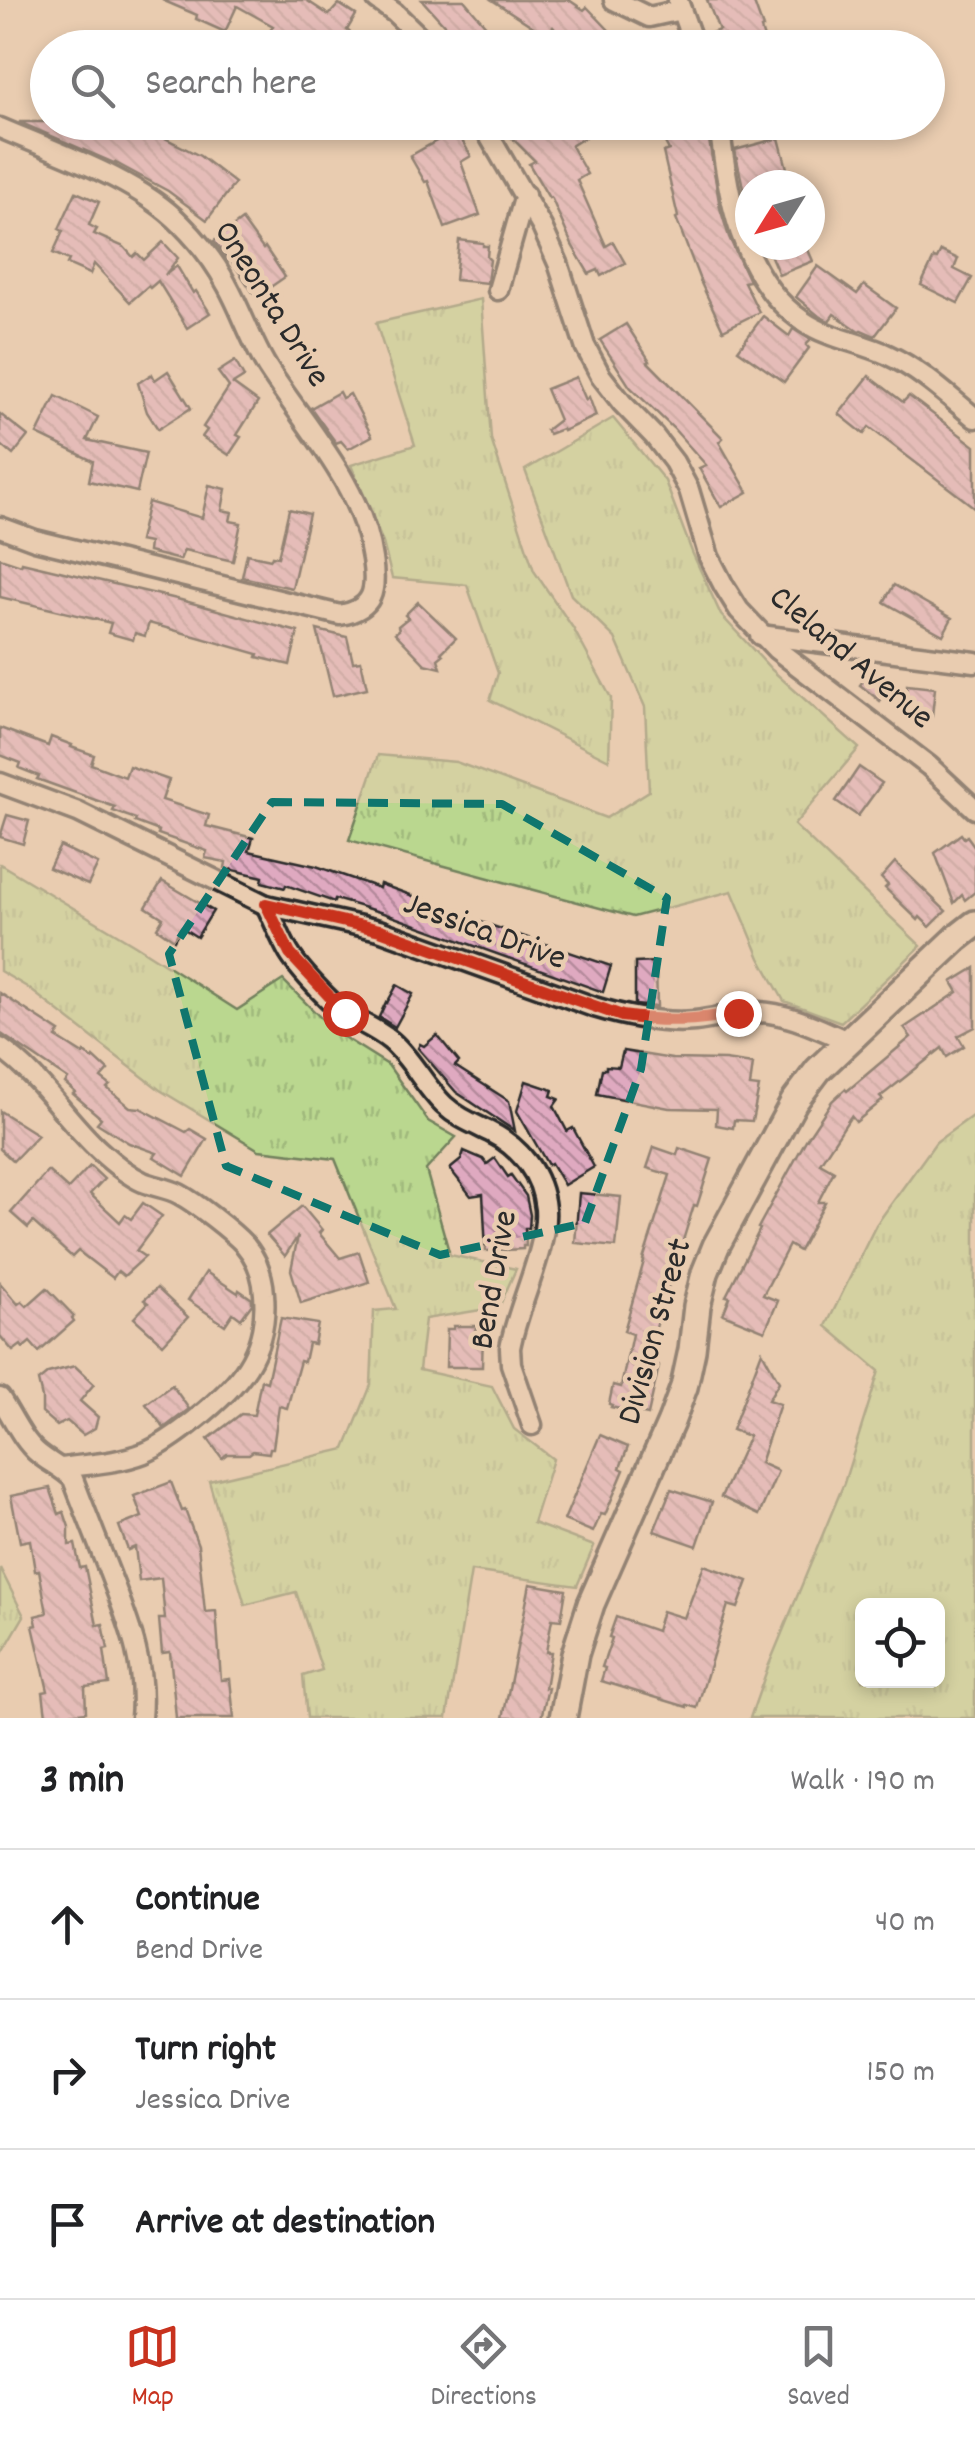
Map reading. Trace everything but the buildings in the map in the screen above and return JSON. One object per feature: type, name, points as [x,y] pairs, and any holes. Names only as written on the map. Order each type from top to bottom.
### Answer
[{"type":"street","points":[[377,0],[412,30]]},
{"type":"street","points":[[614,0],[650,17],[679,5],[689,30]]},
{"type":"street","name":"Oneonta Drive","points":[[0,128],[120,181],[149,198],[179,222],[207,253],[228,285],[265,364],[340,474],[360,511],[376,581],[364,606],[340,615],[35,540],[0,527]]},
{"type":"street","name":"Cleland Avenue","points":[[492,140],[542,226],[585,346],[622,404],[674,462],[689,490],[710,557],[740,610],[776,650],[928,766],[975,809]]},
{"type":"street","points":[[722,140],[731,201],[746,246],[761,277],[781,303],[826,334],[890,356],[917,372],[975,418]]},
{"type":"street","points":[[498,290],[525,195]]},
{"type":"street","points":[[760,635],[975,662]]},
{"type":"street","name":"Jessica Drive","points":[[0,783],[78,812],[266,904],[380,930],[622,1016],[658,1021],[695,1020],[760,1012],[788,1016],[848,1040]]},
{"type":"street","name":"Bend Drive","points":[[266,904],[290,954],[334,1004],[389,1039],[446,1107],[503,1138],[530,1165],[545,1209],[544,1232],[510,1348],[511,1364],[532,1425]]},
{"type":"street","name":"Division Street","points":[[563,1718],[591,1604],[684,1386],[704,1274],[716,1246],[794,1102],[818,1070],[975,924]]},
{"type":"street","points":[[0,1048],[41,1083],[101,1152],[146,1184],[182,1195],[236,1237],[257,1263],[263,1282],[262,1332],[254,1356],[225,1396],[172,1438],[146,1452],[122,1460],[62,1468]]},
{"type":"street","points":[[0,1398],[30,1445],[73,1479],[133,1634],[140,1662],[141,1718]]},
{"type":"highlighted area","points":[[272,802],[502,804],[667,898],[641,1069],[585,1223],[440,1255],[226,1166],[169,954]]},
{"type":"green space","points":[[481,299],[491,439],[534,571],[573,628],[611,698],[609,760],[490,700],[498,673],[467,585],[392,578],[383,543],[351,465],[415,445],[376,323]]},
{"type":"green space","points":[[613,418],[665,481],[721,615],[772,670],[859,748],[794,825],[921,946],[841,1022],[784,1001],[760,958],[732,891],[633,917],[349,840],[378,755],[456,762],[606,818],[649,791],[645,707],[615,638],[571,595],[525,470]]},
{"type":"green space","points":[[0,864],[237,1010],[283,980],[334,1031],[388,1065],[428,1121],[456,1137],[426,1170],[450,1255],[516,1269],[499,1307],[425,1319],[419,1370],[492,1386],[514,1429],[553,1459],[533,1523],[594,1546],[577,1586],[471,1571],[447,1718],[307,1718],[303,1676],[322,1670],[296,1592],[245,1605],[209,1481],[345,1449],[371,1385],[374,1311],[396,1309],[335,1159],[259,1150],[160,1090],[27,987],[0,971]]},
{"type":"green space","points":[[975,1114],[975,1718],[750,1718],[844,1483],[879,1371],[826,1326],[876,1225],[936,1142]]},
{"type":"green space","points":[[0,1568],[24,1616],[0,1657]]},
{"type":"route","points":[[345,1013],[290,954],[266,904],[380,930],[622,1016],[658,1021],[738,1013]]}]
